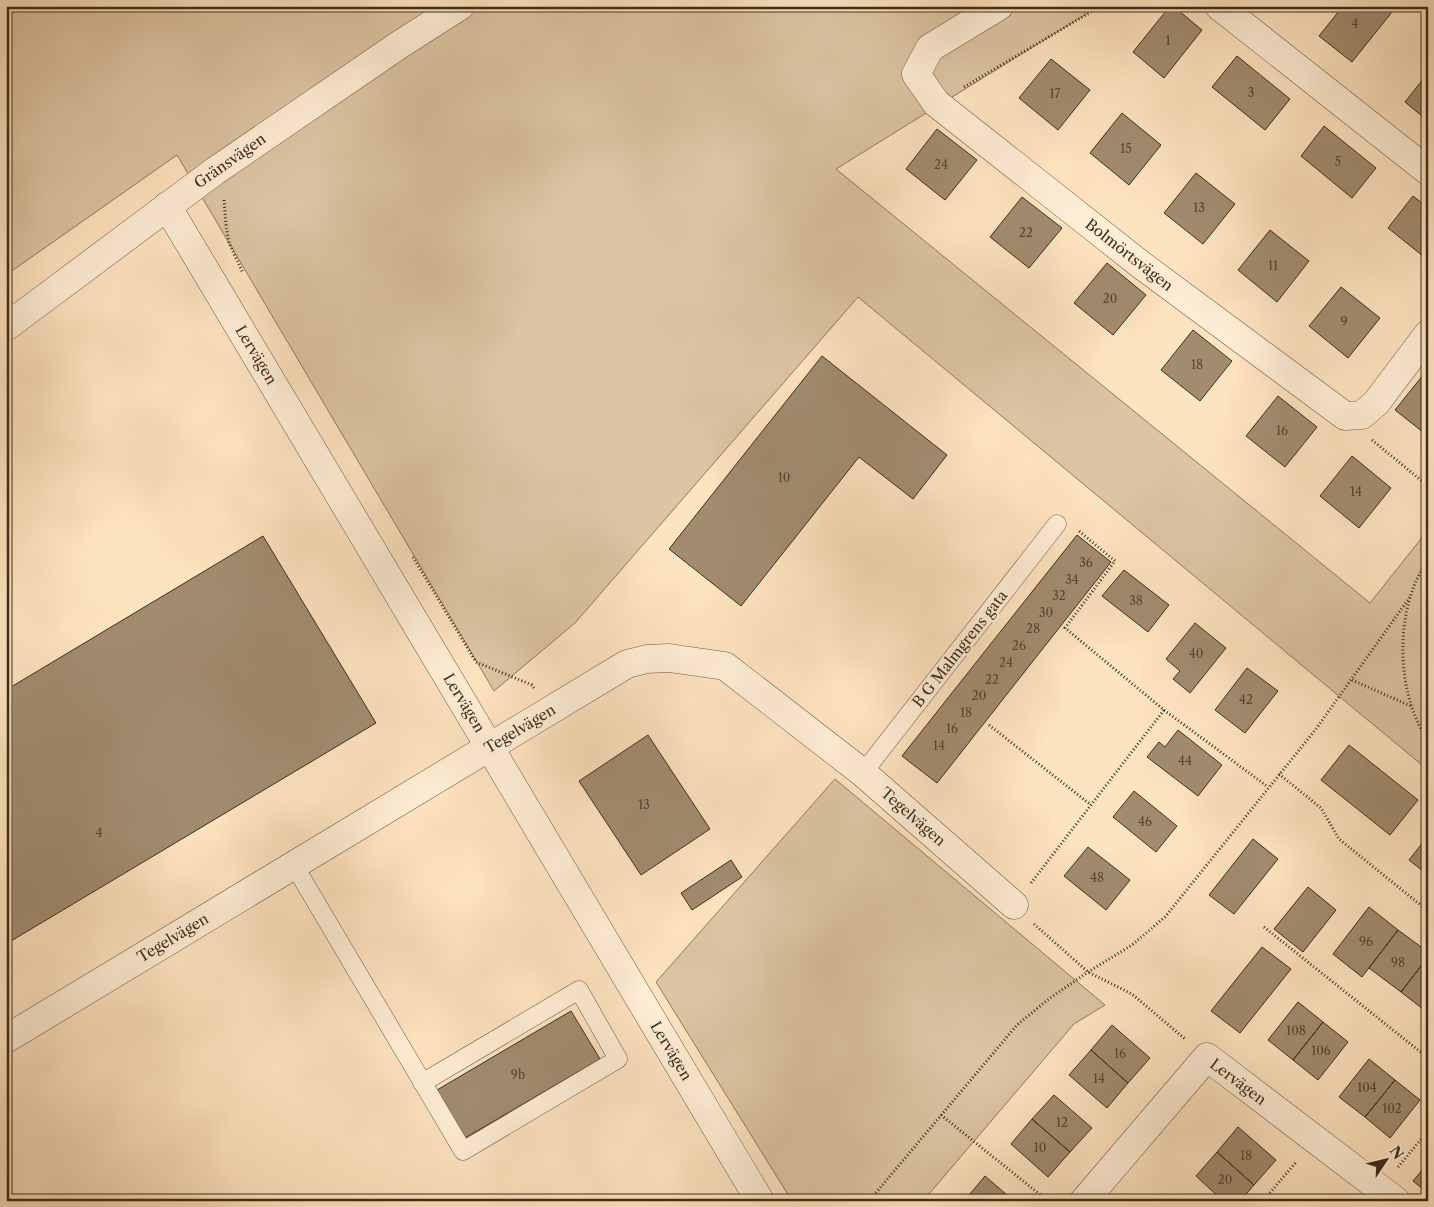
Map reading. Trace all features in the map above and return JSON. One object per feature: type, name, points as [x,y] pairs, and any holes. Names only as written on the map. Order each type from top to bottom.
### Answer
[{"type":"street","name":"Gränsvägen","points":[[6,327],[215,171],[399,45],[460,6]]},
{"type":"street","name":"Bolmörtsvägen","points":[[999,6],[930,48],[916,74],[936,103],[1140,264],[1345,416],[1362,415]]},
{"type":"street","points":[[1218,6],[1428,171]]},
{"type":"street","name":"Lervägen","points":[[167,206],[760,1201]]},
{"type":"street","points":[[1362,415],[1376,403],[1428,334]]},
{"type":"street","name":"Tegelvägen","points":[[6,1039],[627,664],[647,659],[669,658],[725,666],[863,773],[1014,906]]},
{"type":"street","name":"Lervägen","points":[[1084,1201],[1207,1057],[1388,1195]]},
{"type":"lane","name":"B G Malmgrens gata","points":[[863,773],[1057,524]]},
{"type":"lane","points":[[294,866],[422,1083],[463,1151],[618,1059],[579,990],[422,1083]]},
{"type":"path","points":[[936,103],[1101,6]]},
{"type":"path","points":[[215,171],[223,193],[226,225],[230,242],[244,275]]},
{"type":"path","points":[[1362,415],[1367,436],[1428,486]]},
{"type":"path","points":[[1057,524],[1074,527],[1115,560],[1065,628],[1164,710],[1268,787]]},
{"type":"path","points":[[410,552],[476,662],[532,686],[550,710]]},
{"type":"path","points":[[1428,560],[1421,570],[1410,597],[1404,627],[1402,653],[1405,679],[1413,707],[1428,740]]},
{"type":"path","points":[[869,1201],[908,1152],[941,1116],[1017,1025],[1050,998],[1132,945],[1165,917],[1352,680],[1410,597]]},
{"type":"path","points":[[1352,680],[1413,707]]},
{"type":"path","points":[[1164,710],[1014,906],[1088,972],[1132,994],[1207,1057]]},
{"type":"path","points":[[989,725],[1090,805]]},
{"type":"path","points":[[1279,774],[1321,808],[1339,839],[1428,912]]},
{"type":"path","points":[[1264,928],[1428,1058]]},
{"type":"path","points":[[941,1116],[1048,1201]]},
{"type":"path","points":[[1388,1195],[1428,1131]]},
{"type":"path","points":[[1263,1201],[1315,1139]]},
{"type":"shaded area","points":[[6,6],[1099,6],[836,169],[1370,603],[1428,530],[1428,770],[858,297],[575,623],[494,691],[177,155],[6,275]]},
{"type":"shaded area","points":[[835,779],[1105,1005],[1074,1024],[923,1201],[792,1201],[656,982]]},
{"type":"building","points":[[1170,6],[1173,6],[1202,30],[1164,78],[1133,52]]},
{"type":"building","points":[[1343,6],[1385,6],[1392,12],[1352,62],[1319,36]]},
{"type":"building","points":[[1237,56],[1290,99],[1265,130],[1212,87]]},
{"type":"building","points":[[1051,59],[1090,90],[1058,130],[1019,98]]},
{"type":"building","points":[[1428,73],[1428,121],[1405,102]]},
{"type":"building","points":[[1122,113],[1161,145],[1129,185],[1090,153]]},
{"type":"building","points":[[1324,126],[1376,168],[1352,198],[1301,156]]},
{"type":"building","points":[[937,129],[977,160],[945,200],[906,169]]},
{"type":"building","points":[[1196,173],[1235,204],[1203,244],[1164,213]]},
{"type":"building","points":[[1413,196],[1428,208],[1428,260],[1388,228]]},
{"type":"building","points":[[1022,197],[1062,228],[1029,268],[990,237]]},
{"type":"building","points":[[1270,230],[1309,261],[1277,302],[1238,270]]},
{"type":"building","points":[[1107,263],[1146,295],[1113,335],[1074,303]]},
{"type":"building","points":[[1341,287],[1380,318],[1348,358],[1309,326]]},
{"type":"building","points":[[1193,330],[1232,361],[1200,401],[1161,370]]},
{"type":"building","points":[[822,356],[947,455],[913,499],[859,457],[741,606],[669,549]]},
{"type":"building","points":[[1428,369],[1428,436],[1395,410]]},
{"type":"building","points":[[1278,396],[1317,427],[1285,467],[1246,436]]},
{"type":"building","points":[[1352,456],[1391,488],[1359,528],[1320,496]]},
{"type":"building","points":[[1077,535],[1111,562],[937,783],[902,756]]},
{"type":"building","points":[[263,536],[376,723],[6,944],[6,690]]},
{"type":"building","points":[[1124,570],[1169,605],[1148,632],[1102,596]]},
{"type":"building","points":[[1195,623],[1226,648],[1190,693],[1173,679],[1180,671],[1166,659]]},
{"type":"building","points":[[1247,668],[1278,691],[1245,733],[1215,710]]},
{"type":"building","points":[[1178,730],[1222,765],[1198,796],[1147,757],[1159,742],[1165,747]]},
{"type":"building","points":[[648,735],[710,829],[641,875],[579,781]]},
{"type":"building","points":[[1349,745],[1418,800],[1390,835],[1321,780]]},
{"type":"building","points":[[1134,791],[1177,826],[1156,852],[1113,817]]},
{"type":"building","points":[[1428,836],[1428,875],[1409,860]]},
{"type":"building","points":[[1253,839],[1278,859],[1234,914],[1209,895]]},
{"type":"building","points":[[1088,847],[1130,880],[1106,910],[1064,876]]},
{"type":"building","points":[[731,860],[742,877],[692,910],[681,893]]},
{"type":"building","points":[[1308,887],[1336,910],[1303,952],[1274,929]]},
{"type":"building","points":[[1369,907],[1398,930],[1362,977],[1333,954]]},
{"type":"building","points":[[1398,930],[1428,952],[1428,957],[1401,992],[1369,968]]},
{"type":"building","points":[[1262,947],[1291,969],[1240,1033],[1211,1011]]},
{"type":"building","points":[[1428,957],[1428,1013],[1401,992]]},
{"type":"building","points":[[1298,1002],[1323,1022],[1293,1060],[1268,1040]]},
{"type":"building","points":[[571,1011],[600,1059],[465,1138],[437,1090]]},
{"type":"building","points":[[1323,1022],[1348,1042],[1318,1080],[1293,1060]]},
{"type":"building","points":[[1112,1025],[1150,1058],[1128,1083],[1091,1050]]},
{"type":"building","points":[[1091,1050],[1128,1083],[1107,1108],[1069,1075]]},
{"type":"building","points":[[1369,1059],[1395,1080],[1365,1117],[1339,1097]]},
{"type":"building","points":[[1395,1080],[1420,1100],[1390,1138],[1365,1117]]},
{"type":"building","points":[[1054,1095],[1092,1128],[1070,1152],[1032,1119]]},
{"type":"building","points":[[1032,1119],[1070,1152],[1048,1177],[1011,1144]]},
{"type":"building","points":[[1238,1127],[1276,1160],[1254,1185],[1217,1152]]},
{"type":"building","points":[[1217,1152],[1254,1185],[1240,1201],[1223,1201],[1196,1176]]},
{"type":"building","points":[[1428,1163],[1428,1193],[1413,1181]]},
{"type":"building","points":[[985,1176],[1014,1201],[964,1201]]},
{"type":"building","points":[[1179,1195],[1186,1201],[1174,1201]]}]
